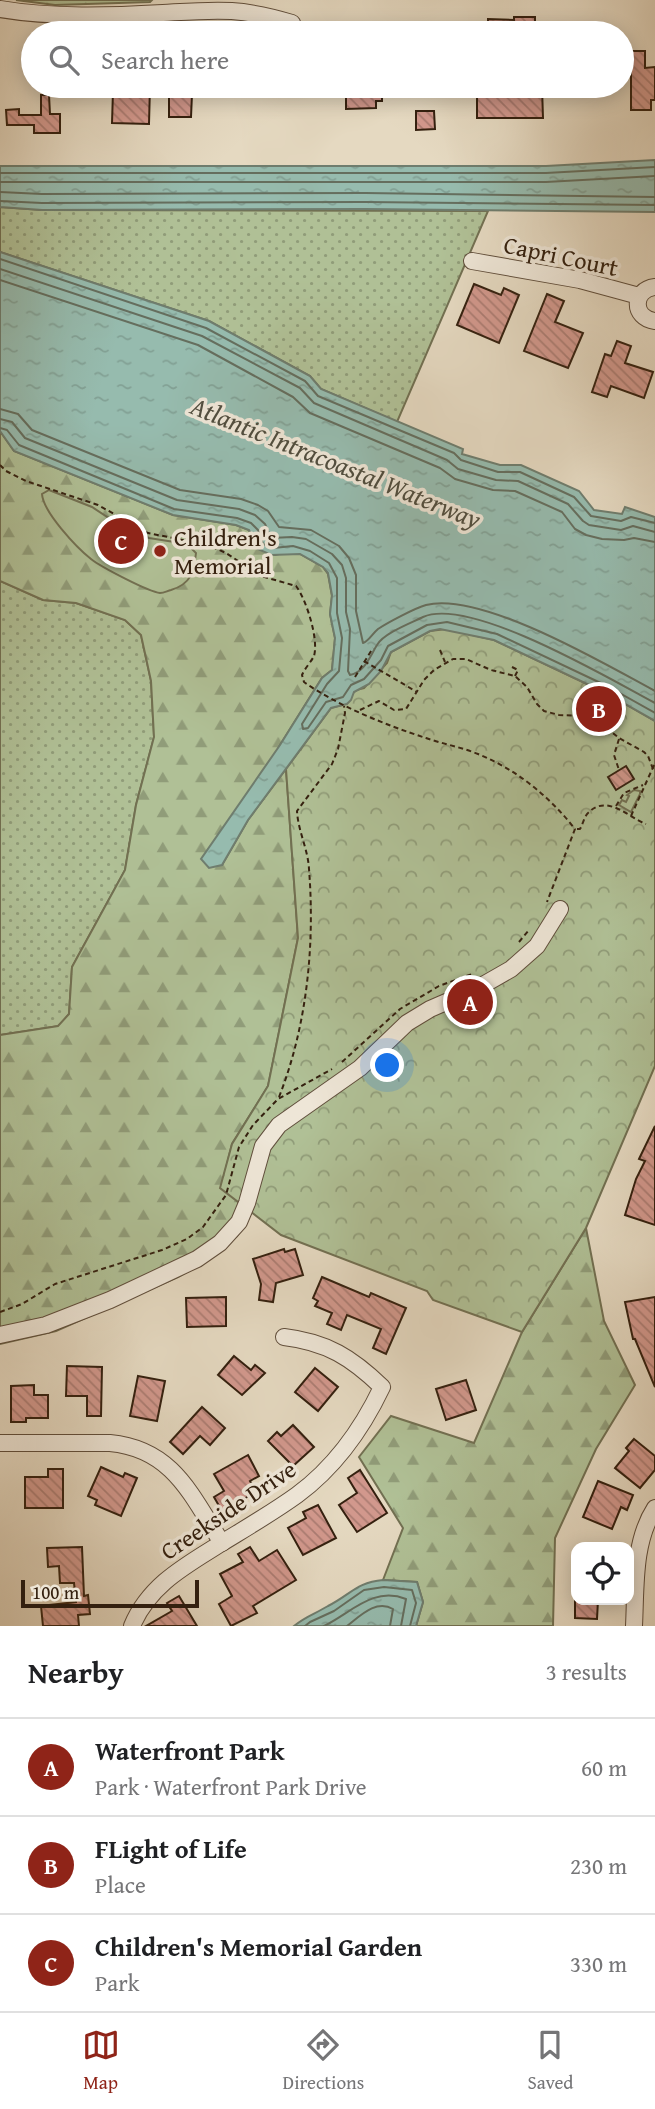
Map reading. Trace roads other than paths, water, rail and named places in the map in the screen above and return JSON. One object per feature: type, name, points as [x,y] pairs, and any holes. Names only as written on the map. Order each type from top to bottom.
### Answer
[{"type":"street","points":[[0,9],[107,15],[223,9],[254,12],[285,21]]},
{"type":"street","name":"Capri Court","points":[[472,261],[580,280],[639,296]]},
{"type":"street","name":"Capri Court","points":[[655,287],[639,296],[637,304],[644,318],[655,321]]},
{"type":"street","points":[[0,1335],[35,1328],[79,1312],[185,1265],[220,1243],[239,1222],[264,1146],[279,1125],[360,1068],[407,1023],[429,1009],[494,980],[518,963],[537,946],[552,909]]},
{"type":"street","name":"Creekside Drive","points":[[132,1626],[144,1604],[164,1580],[298,1494],[324,1472],[367,1418],[382,1387],[360,1366],[332,1349],[307,1340],[284,1337]]},
{"type":"street","points":[[0,1443],[110,1443],[127,1444],[144,1451],[159,1458],[182,1481],[222,1543]]},
{"type":"street","points":[[634,1626],[638,1553],[648,1518],[655,1508]]},
{"type":"water","points":[[655,160],[655,212],[42,210],[0,207],[0,166],[546,166]]},
{"type":"water","name":"Atlantic Intracoastal Waterway","points":[[0,252],[209,321],[310,376],[321,389],[463,449],[462,454],[500,465],[521,465],[579,491],[594,510],[622,514],[625,507],[655,517],[655,721],[604,692],[494,640],[440,629],[430,631],[391,652],[381,671],[369,684],[354,692],[347,704],[331,708],[248,820],[222,865],[209,868],[201,859],[280,745],[322,678],[332,670],[335,638],[330,614],[332,595],[328,573],[323,567],[300,554],[271,555],[258,549],[249,530],[236,525],[173,515],[14,451],[0,431]]},
{"type":"water","points":[[383,1580],[417,1582],[423,1602],[416,1626],[294,1626],[360,1586]]},
{"type":"place","name":"Children's Memorial Garden","points":[[121,541]]},
{"type":"place","name":"Children's Memorial","points":[[160,551]]},
{"type":"place","name":"FLight of Life","points":[[599,709]]},
{"type":"place","name":"Waterfront Park","points":[[470,1002]]}]
